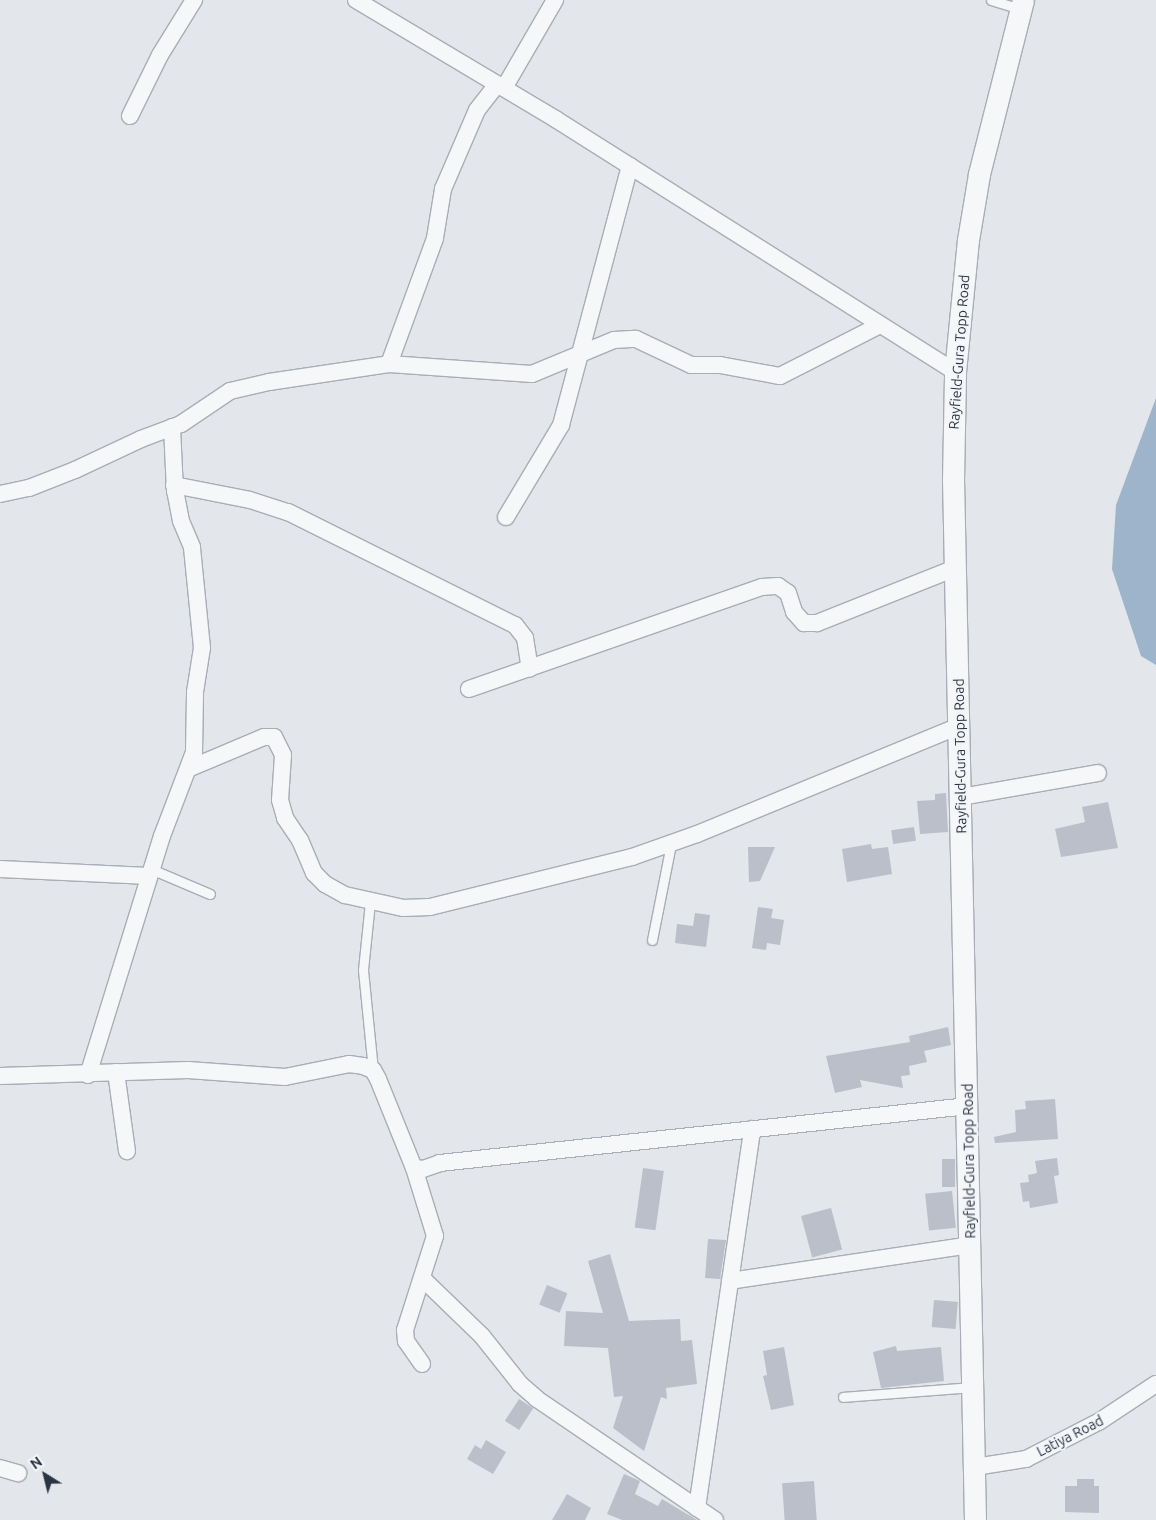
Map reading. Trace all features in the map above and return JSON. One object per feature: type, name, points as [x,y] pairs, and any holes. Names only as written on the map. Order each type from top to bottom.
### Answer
[{"type":"street","points":[[130,116],[160,55],[194,0]]},
{"type":"street","points":[[356,0],[380,6],[500,86],[955,372]]},
{"type":"street","points":[[389,364],[435,238],[443,189],[477,110],[500,86],[555,0]]},
{"type":"street","name":"Rayfield-Gura Topp Road","points":[[976,1520],[955,568],[955,372],[968,240],[979,174],[1022,5]]},
{"type":"street","points":[[506,517],[561,425],[630,166]]},
{"type":"street","points":[[0,494],[29,488],[172,427],[230,391],[315,374],[389,364],[532,374],[614,340],[636,339],[691,364],[720,364],[780,376],[880,325]]},
{"type":"street","points":[[88,1075],[150,873],[194,752],[195,692],[202,648],[192,547],[182,521],[174,485],[172,427]]},
{"type":"street","points":[[174,485],[250,500],[288,512],[515,625],[525,638],[530,669]]},
{"type":"street","points":[[469,689],[762,587],[778,586],[788,593],[794,612],[804,623],[817,623],[955,568]]},
{"type":"street","points":[[188,769],[264,737],[274,737],[280,744],[283,755],[280,800],[285,818],[300,840],[314,873],[325,884],[370,902],[403,908],[430,907],[632,857],[671,844],[959,726]]},
{"type":"street","points":[[961,796],[1098,773]]},
{"type":"street","points":[[0,869],[150,873]]},
{"type":"street","points":[[0,1076],[88,1075],[116,1072],[188,1070],[285,1076],[349,1064],[373,1070],[414,1168],[435,1236],[423,1279],[405,1330],[406,1341],[422,1364]]},
{"type":"street","points":[[116,1072],[127,1151]]},
{"type":"street","points":[[414,1168],[968,1106]]},
{"type":"street","points":[[697,1508],[752,1129]]},
{"type":"street","points":[[730,1281],[970,1245]]},
{"type":"street","points":[[423,1279],[482,1336],[520,1384],[537,1399],[715,1520]]},
{"type":"street","name":"Latiya Road","points":[[975,1467],[1026,1459],[1100,1421],[1156,1384]]},
{"type":"street","points":[[0,1468],[18,1474]]},
{"type":"lane","points":[[991,0],[1022,5]]},
{"type":"lane","points":[[652,940],[671,844]]},
{"type":"lane","points":[[150,873],[210,894]]},
{"type":"lane","points":[[370,902],[363,970],[373,1070]]},
{"type":"lane","points":[[843,1397],[974,1387]]},
{"type":"water","points":[[1156,398],[1156,665],[1141,656],[1112,569],[1116,505]]},
{"type":"building","points":[[946,793],[948,832],[920,834],[917,801],[935,800],[935,794]]},
{"type":"building","points":[[1108,802],[1118,848],[1061,857],[1055,829],[1085,822],[1082,807]]},
{"type":"building","points":[[914,827],[916,841],[893,844],[891,830]]},
{"type":"building","points":[[871,844],[872,849],[888,847],[892,874],[847,882],[842,849]]},
{"type":"building","points":[[748,847],[775,847],[760,881],[749,882]]},
{"type":"building","points":[[758,907],[773,909],[771,918],[784,920],[780,945],[767,943],[766,950],[752,948]]},
{"type":"building","points":[[695,913],[710,915],[706,947],[675,943],[677,924],[693,926]]},
{"type":"building","points":[[948,1027],[951,1045],[924,1051],[927,1062],[909,1066],[910,1075],[901,1076],[903,1088],[860,1080],[862,1087],[835,1093],[826,1056],[910,1042],[909,1036]]},
{"type":"building","points":[[1055,1099],[1058,1139],[995,1143],[994,1137],[1016,1132],[1015,1110],[1026,1109],[1025,1101]]},
{"type":"building","points":[[1057,1158],[1059,1175],[1054,1176],[1058,1203],[1030,1208],[1029,1201],[1023,1202],[1020,1183],[1029,1182],[1028,1175],[1037,1173],[1035,1161]]},
{"type":"building","points":[[942,1159],[955,1159],[955,1187],[942,1187]]},
{"type":"building","points":[[643,1168],[664,1171],[655,1230],[635,1227]]},
{"type":"building","points":[[952,1191],[956,1228],[929,1231],[925,1194]]},
{"type":"building","points":[[831,1208],[842,1250],[812,1258],[801,1216]]},
{"type":"building","points":[[708,1239],[726,1240],[720,1279],[705,1278]]},
{"type":"building","points":[[610,1254],[629,1321],[680,1319],[681,1341],[692,1340],[697,1384],[666,1388],[667,1399],[661,1397],[644,1451],[613,1428],[623,1396],[614,1397],[608,1348],[564,1346],[566,1311],[603,1313],[588,1261]]},
{"type":"building","points":[[547,1285],[567,1293],[560,1313],[539,1304]]},
{"type":"building","points":[[934,1300],[958,1302],[956,1329],[932,1327]]},
{"type":"building","points":[[896,1346],[897,1351],[941,1347],[944,1381],[881,1388],[873,1352]]},
{"type":"building","points":[[784,1347],[794,1405],[771,1410],[763,1376],[767,1375],[763,1351]]},
{"type":"building","points":[[519,1399],[533,1408],[519,1430],[505,1421]]},
{"type":"building","points":[[486,1440],[506,1452],[493,1474],[467,1459],[475,1445],[481,1449]]},
{"type":"building","points":[[624,1474],[640,1481],[635,1494],[658,1506],[662,1499],[697,1520],[622,1520],[607,1514]]},
{"type":"building","points":[[1077,1479],[1094,1479],[1094,1486],[1099,1486],[1099,1513],[1065,1512],[1065,1486],[1077,1486]]},
{"type":"building","points":[[814,1481],[817,1520],[785,1520],[782,1483]]},
{"type":"building","points":[[567,1494],[591,1508],[585,1520],[552,1520]]}]
